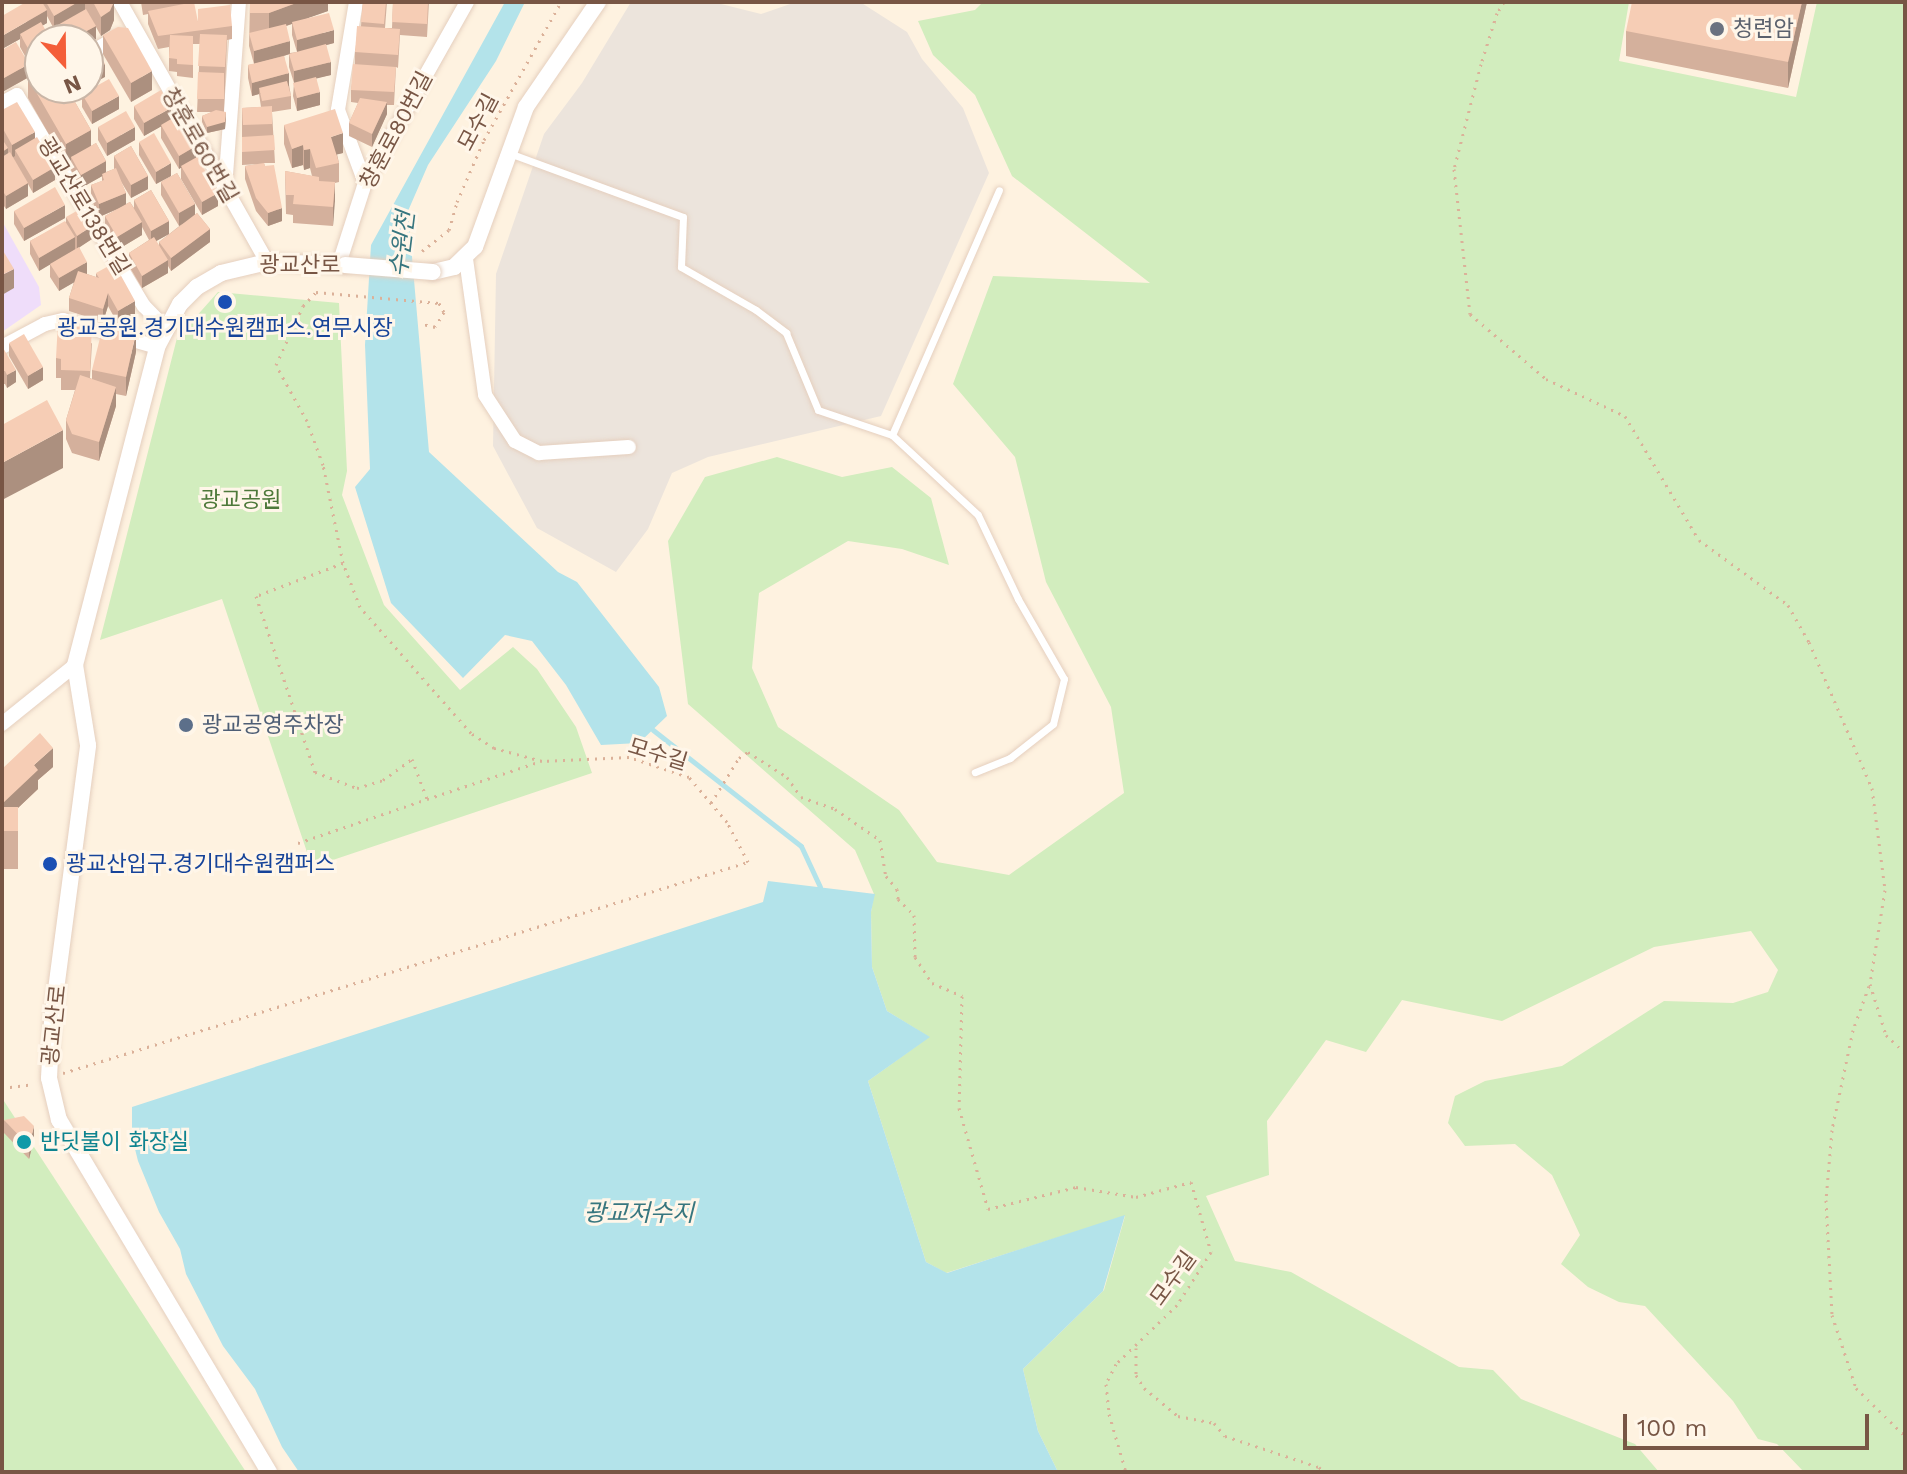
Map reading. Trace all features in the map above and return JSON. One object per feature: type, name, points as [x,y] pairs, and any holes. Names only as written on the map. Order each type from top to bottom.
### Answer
[{"type":"street","name":"창훈로60번길","points":[[120,2],[267,262]]},
{"type":"street","points":[[225,188],[239,2]]},
{"type":"street","points":[[356,2],[338,110],[365,183]]},
{"type":"street","name":"창훈로80번길","points":[[342,264],[365,183],[467,2]]},
{"type":"street","points":[[598,2],[526,107],[507,152],[475,247],[466,259],[485,395],[515,441],[539,453],[629,447]]},
{"type":"street","points":[[104,45],[133,28]]},
{"type":"street","name":"광교산로138번길","points":[[2,103],[23,91],[144,306],[164,327]]},
{"type":"street","name":"광교산로","points":[[269,1472],[59,1120],[49,1078],[52,1020],[88,745],[75,665],[157,347],[164,327],[197,287],[232,270],[267,262],[342,264],[433,272],[444,271],[466,259]]},
{"type":"street","points":[[2,347],[45,324],[63,320],[157,347]]},
{"type":"street","points":[[2,724],[75,665]]},
{"type":"lane","points":[[507,152],[683,217],[681,267],[756,310],[786,333],[818,410],[892,435],[978,515],[1018,599],[1064,679],[1053,724],[1010,758],[975,772]]},
{"type":"lane","points":[[892,435],[999,190]]},
{"type":"path","name":"모수길","points":[[422,251],[449,230],[457,202],[484,140],[561,2]]},
{"type":"path","points":[[1504,2],[1497,13],[1468,105],[1454,169],[1470,314],[1546,379],[1625,416],[1699,540],[1788,605],[1809,642],[1872,788],[1885,890],[1870,984],[1853,1030],[1832,1130],[1826,1200],[1832,1315],[1856,1388],[1905,1436]]},
{"type":"path","name":"모수길","points":[[423,324],[435,327],[444,312],[439,303],[316,292],[303,306],[276,365],[307,421],[323,465],[343,563],[360,607],[471,733],[494,748],[542,761],[629,757],[689,777],[711,803],[739,758],[748,752],[787,777],[801,797],[835,809],[880,840],[886,876],[897,889],[898,899],[914,915],[915,957],[932,983],[962,996],[958,1055],[959,1108],[988,1209],[1076,1187],[1136,1197],[1191,1182],[1211,1252],[1177,1305],[1136,1348],[1116,1364],[1106,1384],[1109,1414],[1126,1472]]},
{"type":"path","points":[[343,563],[256,596],[315,772],[357,788],[383,780],[412,759],[427,799]]},
{"type":"path","points":[[298,843],[542,761]]},
{"type":"path","points":[[2,1088],[22,1088],[748,862],[727,822],[711,803]]},
{"type":"path","points":[[1870,984],[1886,1035],[1905,1053]]},
{"type":"path","points":[[1136,1348],[1136,1375],[1144,1388],[1178,1416],[1214,1423],[1225,1436],[1319,1467],[1324,1472]]},
{"type":"shaded area","points":[[631,2],[713,2],[761,14],[796,2],[860,2],[907,32],[922,59],[963,108],[989,173],[881,416],[708,457],[672,473],[648,529],[616,572],[537,528],[493,446],[496,274],[544,134],[582,83]]},
{"type":"shaded area","points":[[2,221],[39,287],[41,305],[2,332]]},
{"type":"green space","points":[[983,2],[1629,2],[1619,61],[1796,97],[1817,2],[1905,2],[1905,1472],[1804,1472],[1777,1444],[1758,1439],[1733,1401],[1645,1306],[1619,1302],[1588,1287],[1561,1264],[1580,1235],[1552,1175],[1515,1144],[1465,1146],[1448,1123],[1455,1096],[1485,1081],[1562,1066],[1664,1001],[1733,1003],[1768,992],[1778,970],[1751,931],[1654,947],[1502,1021],[1402,1000],[1366,1052],[1326,1040],[1267,1121],[1269,1175],[1206,1196],[1235,1261],[1291,1272],[1459,1367],[1493,1370],[1521,1399],[1635,1444],[1659,1472],[1058,1472],[1038,1431],[1023,1369],[1104,1290],[1125,1216],[946,1273],[926,1262],[868,1081],[929,1037],[887,1011],[872,967],[871,912],[874,894],[855,850],[688,704],[668,541],[705,477],[777,457],[842,477],[892,467],[931,498],[949,565],[902,549],[848,541],[759,593],[752,668],[778,727],[899,810],[937,862],[1009,875],[1124,793],[1111,707],[1046,582],[1015,457],[953,384],[993,276],[1150,283],[1012,176],[975,95],[933,55],[918,21],[975,10]]},
{"type":"green space","name":"광교공원","points":[[218,292],[339,303],[347,471],[342,495],[384,605],[460,690],[513,647],[537,669],[576,727],[592,773],[312,867],[222,599],[100,640],[177,338]]},
{"type":"green space","points":[[2,1098],[246,1472],[2,1472]]},
{"type":"water","name":"수원천","points":[[505,2],[525,2],[496,61],[428,165],[408,211],[429,452],[558,572],[577,582],[659,687],[667,716],[639,743],[601,745],[566,685],[532,641],[505,635],[463,678],[391,603],[355,487],[370,469],[365,345],[371,245]]},
{"type":"water","name":"광교저수지","points":[[768,881],[875,894],[871,912],[872,967],[887,1011],[930,1037],[868,1081],[926,1262],[947,1273],[1125,1215],[1103,1291],[1023,1369],[1038,1431],[1058,1472],[299,1472],[282,1447],[255,1389],[223,1346],[186,1274],[180,1249],[159,1212],[138,1161],[132,1137],[132,1107],[763,902]]},
{"type":"building","points":[[26,2],[42,2],[47,10],[2,36],[2,16]]},
{"type":"building","points":[[46,2],[78,2],[54,16]]},
{"type":"building","points":[[93,2],[114,2],[110,11],[101,17]]},
{"type":"building","points":[[194,2],[198,22],[198,9],[230,5],[232,26],[158,36],[148,11]]},
{"type":"building","points":[[250,2],[299,2],[269,13],[250,13]]},
{"type":"building","points":[[363,2],[386,2],[384,24],[361,22]]},
{"type":"building","points":[[393,2],[428,2],[427,24],[392,22]]},
{"type":"building","name":"청련암","points":[[1632,2],[1802,2],[1788,62],[1626,31]]},
{"type":"building","points":[[86,9],[95,24],[60,24]]},
{"type":"building","points":[[329,13],[334,30],[297,40],[292,22]]},
{"type":"building","points":[[286,24],[290,41],[254,51],[249,33]]},
{"type":"building","points":[[357,26],[400,29],[398,55],[355,52]]},
{"type":"building","points":[[118,27],[128,28],[152,71],[131,83],[104,34]]},
{"type":"building","points":[[200,34],[227,35],[225,67],[198,66]]},
{"type":"building","points":[[170,35],[193,36],[193,65],[177,64],[177,59],[169,58]]},
{"type":"building","points":[[16,42],[24,56],[24,67],[4,78],[2,75],[2,50]]},
{"type":"building","points":[[326,44],[331,62],[294,71],[289,54]]},
{"type":"building","points":[[284,56],[289,73],[252,83],[248,65]]},
{"type":"building","points":[[353,64],[396,67],[394,92],[351,90]]},
{"type":"building","points":[[198,72],[224,73],[224,99],[197,99]]},
{"type":"building","points":[[316,77],[320,92],[297,98],[293,83]]},
{"type":"building","points":[[109,79],[119,96],[92,111],[88,104],[104,104],[104,82]]},
{"type":"building","points":[[287,81],[291,96],[262,101],[259,88]]},
{"type":"building","points":[[161,90],[171,108],[144,123],[134,106]]},
{"type":"building","points":[[360,98],[387,102],[372,134],[349,123]]},
{"type":"building","points":[[17,102],[35,132],[12,145],[2,127],[2,110]]},
{"type":"building","points":[[43,104],[76,104],[91,130],[66,144]]},
{"type":"building","points":[[272,106],[272,124],[243,125],[242,108]]},
{"type":"building","points":[[335,109],[343,133],[331,137],[339,163],[316,168],[310,149],[304,150],[303,145],[292,149],[284,125]]},
{"type":"building","points":[[216,110],[226,112],[225,122],[207,127],[202,116]]},
{"type":"building","points":[[126,111],[135,127],[107,143],[98,127]]},
{"type":"building","points":[[178,115],[196,146],[179,156],[161,125]]},
{"type":"building","points":[[154,133],[171,163],[156,172],[139,142]]},
{"type":"building","points":[[274,135],[275,150],[242,152],[242,137]]},
{"type":"building","points":[[37,137],[55,167],[33,180],[15,150]]},
{"type":"building","points":[[96,143],[106,161],[81,175],[71,157]]},
{"type":"building","points":[[131,146],[148,176],[131,185],[114,156]]},
{"type":"building","points":[[10,152],[28,183],[6,196],[2,190],[2,157]]},
{"type":"building","points":[[197,157],[218,193],[202,202],[181,166]]},
{"type":"building","points":[[264,163],[265,166],[274,165],[282,208],[268,213],[256,198],[245,166]]},
{"type":"building","points":[[116,168],[126,193],[99,204],[91,185],[104,180],[102,174]]},
{"type":"building","points":[[285,171],[319,177],[319,181],[335,182],[333,207],[293,204],[294,195],[286,195]]},
{"type":"building","points":[[177,173],[195,204],[179,213],[161,182]]},
{"type":"building","points":[[55,187],[65,205],[24,228],[14,211]]},
{"type":"building","points":[[151,190],[169,221],[151,231],[134,200]]},
{"type":"building","points":[[130,202],[142,222],[117,237],[105,216]]},
{"type":"building","points":[[82,208],[92,226],[77,236],[66,217]]},
{"type":"building","points":[[197,213],[210,229],[171,258],[159,242]]},
{"type":"building","points":[[65,221],[75,237],[39,258],[30,241]]},
{"type":"building","points":[[154,237],[168,260],[142,276],[129,253]]},
{"type":"building","points":[[79,247],[87,262],[59,278],[50,264]]},
{"type":"building","points":[[2,249],[14,269],[2,275]]},
{"type":"building","points":[[114,263],[135,301],[118,311],[108,293],[103,309],[69,298],[78,271],[99,278],[96,273]]},
{"type":"building","points":[[58,322],[92,324],[90,371],[61,370],[61,359],[56,358]]},
{"type":"building","points":[[103,326],[136,333],[126,377],[92,370]]},
{"type":"building","points":[[24,334],[43,367],[28,376],[9,343]]},
{"type":"building","points":[[2,346],[16,370],[7,375],[2,371]]},
{"type":"building","points":[[80,375],[116,387],[99,442],[72,434],[66,420]]},
{"type":"building","points":[[47,400],[63,430],[2,463],[2,425]]},
{"type":"building","points":[[40,733],[53,748],[34,765],[38,770],[2,804],[2,769]]},
{"type":"building","points":[[2,807],[18,807],[18,831],[2,831]]},
{"type":"building","points":[[24,1116],[34,1126],[29,1146],[4,1120]]},
{"type":"waterway","points":[[653,730],[801,846],[820,887]]},
{"type":"place","name":"청련암","points":[[1717,29]]},
{"type":"place","name":"광교공원.경기대수원캠퍼스.연무시장","points":[[225,302]]},
{"type":"place","name":"광교공영주차장","points":[[186,725]]},
{"type":"place","name":"광교산입구.경기대수원캠퍼스","points":[[50,864]]},
{"type":"place","name":"반딧불이 화장실","points":[[24,1142]]}]
